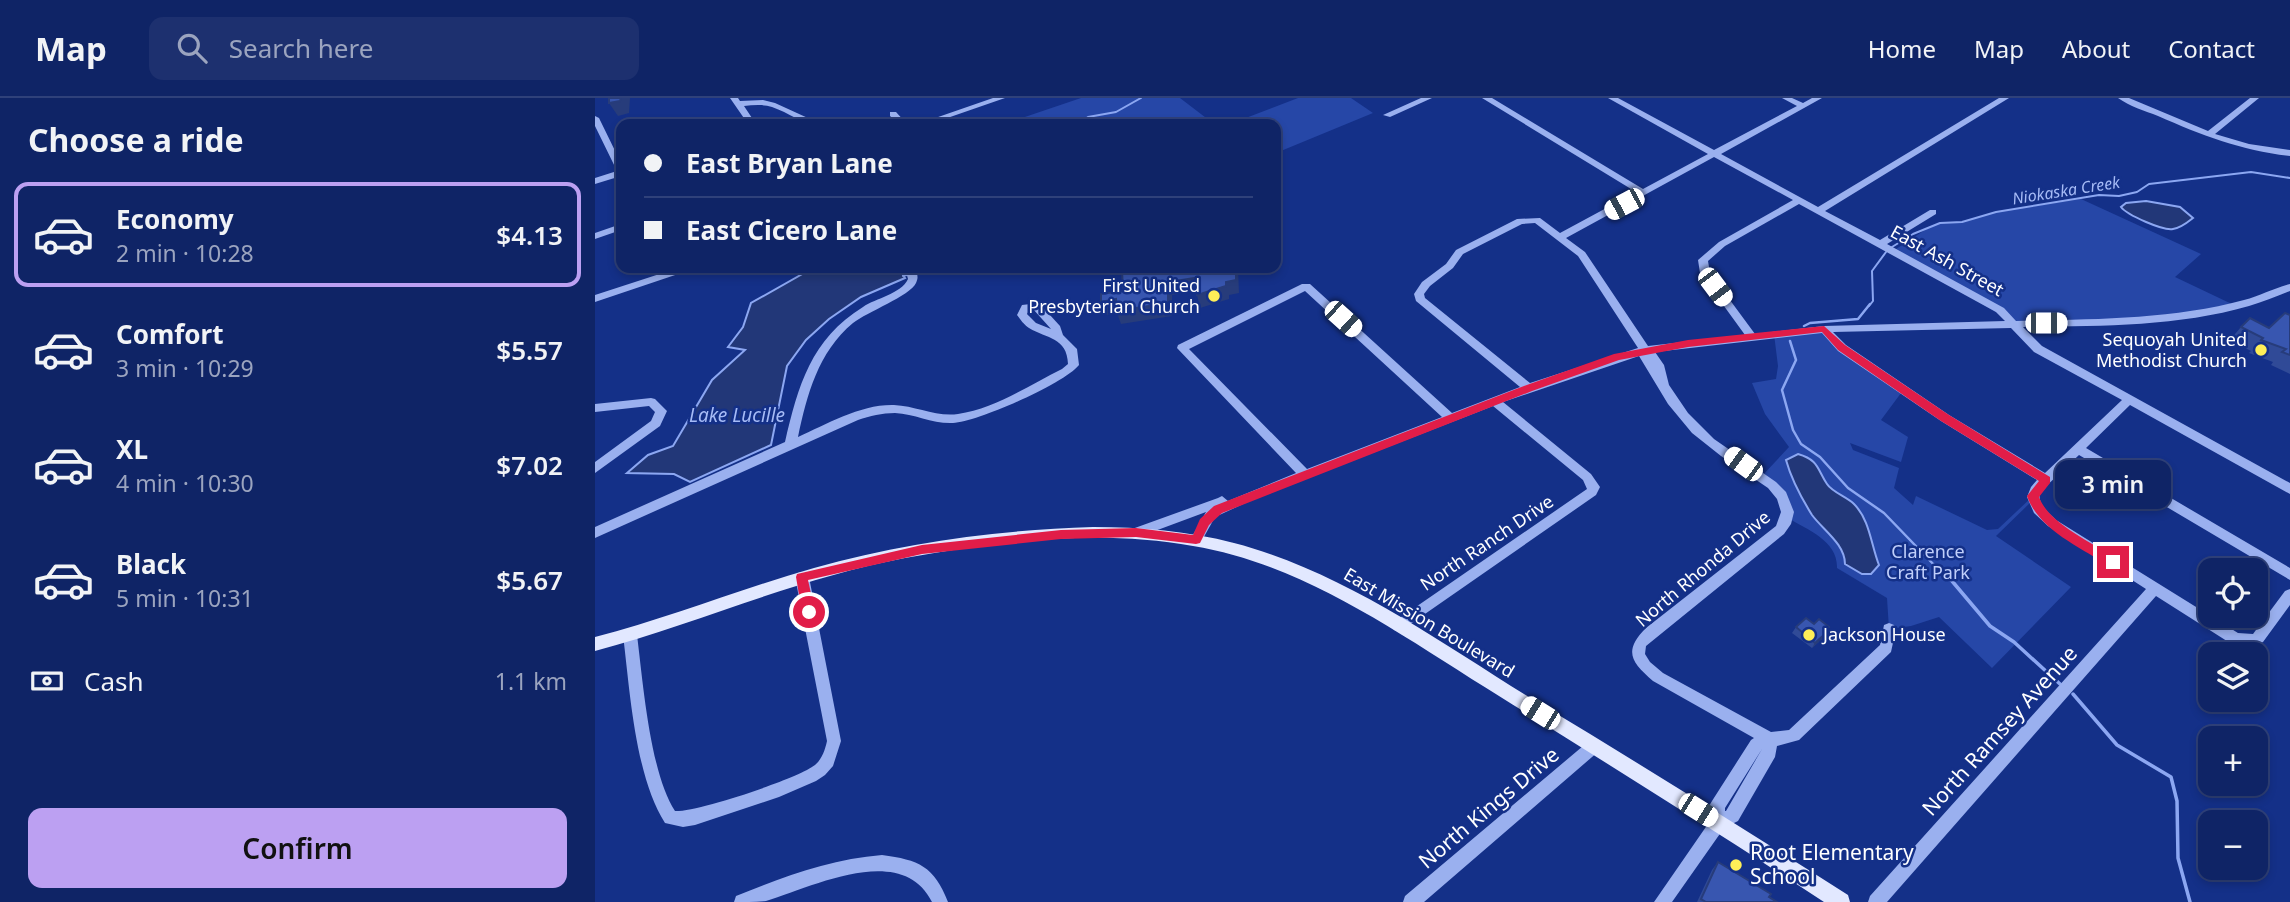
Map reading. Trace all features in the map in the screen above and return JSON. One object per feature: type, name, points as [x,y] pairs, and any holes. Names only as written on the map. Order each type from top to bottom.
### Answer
[{"type":"main road","name":"East Mission Boulevard","points":[[595,644],[631,635],[802,577],[876,558],[922,550],[1061,534],[1136,533],[1196,540],[1242,551],[1294,569],[1335,589],[1594,746],[1842,902]]},
{"type":"street","points":[[937,119],[1001,98]]},
{"type":"street","points":[[1387,115],[1428,98]]},
{"type":"street","points":[[1486,98],[1644,193]]},
{"type":"street","name":"East Ash Street","points":[[1612,98],[2000,310],[2014,323],[2025,339],[2038,349],[2290,489]]},
{"type":"street","points":[[1786,98],[1803,106]]},
{"type":"street","points":[[1562,236],[1818,98]]},
{"type":"street","points":[[1818,211],[2005,98]]},
{"type":"street","points":[[2122,98],[2257,150],[2290,153]]},
{"type":"street","points":[[2211,133],[2255,98]]},
{"type":"street","points":[[736,101],[769,100],[803,119]]},
{"type":"street","points":[[736,101],[749,119]]},
{"type":"street","points":[[893,114],[897,119]]},
{"type":"street","points":[[595,118],[598,130],[616,163]]},
{"type":"street","points":[[595,181],[616,174]]},
{"type":"street","points":[[1751,336],[1702,266],[1707,255],[1800,200]]},
{"type":"street","points":[[1880,244],[1933,212]]},
{"type":"street","points":[[1528,388],[1420,299],[1419,294],[1426,284],[1450,266],[1459,252],[1520,221],[1532,218],[1562,236],[1582,254],[1644,350]]},
{"type":"street","points":[[595,236],[616,229]]},
{"type":"street","points":[[595,299],[646,275],[658,273]]},
{"type":"street","points":[[790,445],[803,389],[814,362],[825,345],[851,320],[907,288],[912,283],[911,273]]},
{"type":"street","points":[[1304,475],[1182,348],[1306,286],[1452,419]]},
{"type":"street","points":[[1196,540],[1211,514],[1250,496],[1528,388],[1644,350],[1824,329],[2103,322],[2175,317],[2247,303],[2290,287]]},
{"type":"street","points":[[1824,329],[1842,348],[1945,418],[2046,480]]},
{"type":"street","points":[[595,533],[790,445],[883,410],[920,413],[941,419],[962,418],[996,405],[1066,372],[1074,365],[1073,352],[1058,336]]},
{"type":"street","name":"North Rhonda Drive","points":[[1638,655],[1640,643],[1651,632],[1780,530],[1787,521],[1789,509],[1784,497],[1772,485],[1684,420],[1672,405],[1664,385],[1644,358],[1644,350]]},
{"type":"street","points":[[2129,400],[2035,490],[2034,503],[2052,523],[2224,633],[2245,641],[2258,638],[2290,595]]},
{"type":"street","points":[[595,408],[650,401],[661,411],[656,423],[595,468]]},
{"type":"street","name":"North Ranch Drive","points":[[1399,626],[1588,496],[1594,487],[1587,477],[1495,401]]},
{"type":"street","points":[[2078,449],[2290,575]]},
{"type":"street","points":[[1136,533],[1223,501],[1250,496]]},
{"type":"street","points":[[631,635],[646,745],[661,804],[671,818],[683,820],[695,817],[807,778],[827,764],[834,741],[802,577]]},
{"type":"street","name":"North Ramsey Avenue","points":[[1876,902],[2154,589]]},
{"type":"street","points":[[1638,655],[1645,666],[1658,677],[1769,739],[1782,740],[1794,735],[1886,648],[1889,629]]},
{"type":"street","points":[[1662,902],[1718,823],[1732,816],[1770,752],[1769,739]]},
{"type":"street","name":"North Kings Drive","points":[[1411,902],[1594,746]]},
{"type":"street","points":[[742,902],[822,872],[853,865],[879,864],[905,867],[923,876],[940,902]]},
{"type":"green space","points":[[1081,98],[1180,98],[1207,119],[1019,119]]},
{"type":"green space","points":[[1298,98],[1351,98],[1373,113],[1281,151],[1281,119],[1243,119]]},
{"type":"green space","points":[[2081,199],[2201,254],[2175,277],[2236,306],[2175,317],[2014,323],[1893,251],[1940,223],[1962,222],[1996,212]]},
{"type":"green space","name":"Clarence Craft Park","points":[[1824,329],[1904,389],[1881,420],[1908,437],[1901,462],[1850,443],[1853,450],[1899,468],[1894,488],[1913,505],[1916,496],[1987,530],[1998,529],[2033,496],[2033,500],[1996,536],[2071,587],[1992,668],[1939,617],[1911,626],[1889,629],[1887,598],[1837,568],[1833,550],[1813,532],[1788,518],[1789,509],[1761,477],[1789,447],[1765,414],[1752,383],[1776,379],[1778,366],[1774,334]]},
{"type":"water","points":[[2146,201],[2180,207],[2193,218],[2184,225],[2168,229],[2137,218],[2121,207],[2126,203]]},
{"type":"water","name":"Lake Lucille","points":[[804,273],[902,273],[905,278],[861,297],[829,319],[806,340],[787,366],[771,445],[690,482],[674,474],[627,473],[648,455],[673,446],[712,380],[745,350],[728,347],[743,327],[751,303]]},
{"type":"water","points":[[1798,454],[1814,462],[1829,487],[1851,501],[1859,510],[1867,525],[1879,565],[1871,574],[1862,574],[1845,564],[1837,544],[1808,509],[1786,460]]},
{"type":"building","points":[[609,98],[621,98],[620,101],[609,103]]},
{"type":"building","points":[[1122,273],[1236,273],[1236,280],[1226,282],[1226,286],[1197,295],[1195,278],[1168,282],[1168,303],[1117,311],[1116,299],[1101,302],[1101,294],[1123,291]]},
{"type":"building","points":[[2285,313],[2290,315],[2290,355],[2282,352],[2286,349],[2261,340],[2263,338],[2241,327],[2250,318],[2269,328]]},
{"type":"building","points":[[1806,618],[1814,624],[1819,619],[1829,627],[1815,643],[1796,627]]},
{"type":"building","points":[[1718,862],[1771,894],[1769,897],[1777,902],[1706,902],[1701,899]]},
{"type":"waterway","points":[[1085,119],[1116,112],[1141,98]]},
{"type":"waterway","name":"Niokaska Creek","points":[[1892,247],[1913,234],[1940,223],[1962,222],[1996,212],[2099,195],[2119,196],[2137,192],[2149,184],[2251,172],[2290,178]]},
{"type":"waterway","name":"Niokaska Creek","points":[[1869,306],[1873,301],[1872,271],[1886,252]]},
{"type":"waterway","points":[[903,276],[914,273]]},
{"type":"waterway","name":"Niokaska Creek","points":[[1804,326],[1810,323],[1858,319],[1870,304]]},
{"type":"waterway","name":"Niokaska Creek","points":[[1790,341],[1796,360],[1782,390],[1793,430],[1801,444],[1820,457],[1848,488],[1884,513],[1936,567]]},
{"type":"waterway","name":"Niokaska Creek","points":[[1936,567],[1952,581],[1990,626],[2014,642],[2060,684]]},
{"type":"waterway","name":"Niokaska Creek","points":[[2073,694],[2117,745],[2171,777],[2177,801],[2178,858],[2190,902]]},
{"type":"place","name":"First United Presbyterian Church","points":[[1214,296]]},
{"type":"place","name":"Sequoyah United Methodist Church","points":[[2261,350]]},
{"type":"place","name":"Jackson House","points":[[1809,635]]},
{"type":"place","name":"Root Elementary School","points":[[1736,865]]},
{"type":"route","points":[[809,612],[802,577],[822,571],[922,550],[1061,534],[1136,533],[1196,540],[1204,522],[1218,509],[1528,388],[1618,357],[1688,343],[1824,329],[1842,348],[1945,418],[2046,480],[2035,490],[2033,496],[2038,510],[2052,523],[2113,562]]}]
